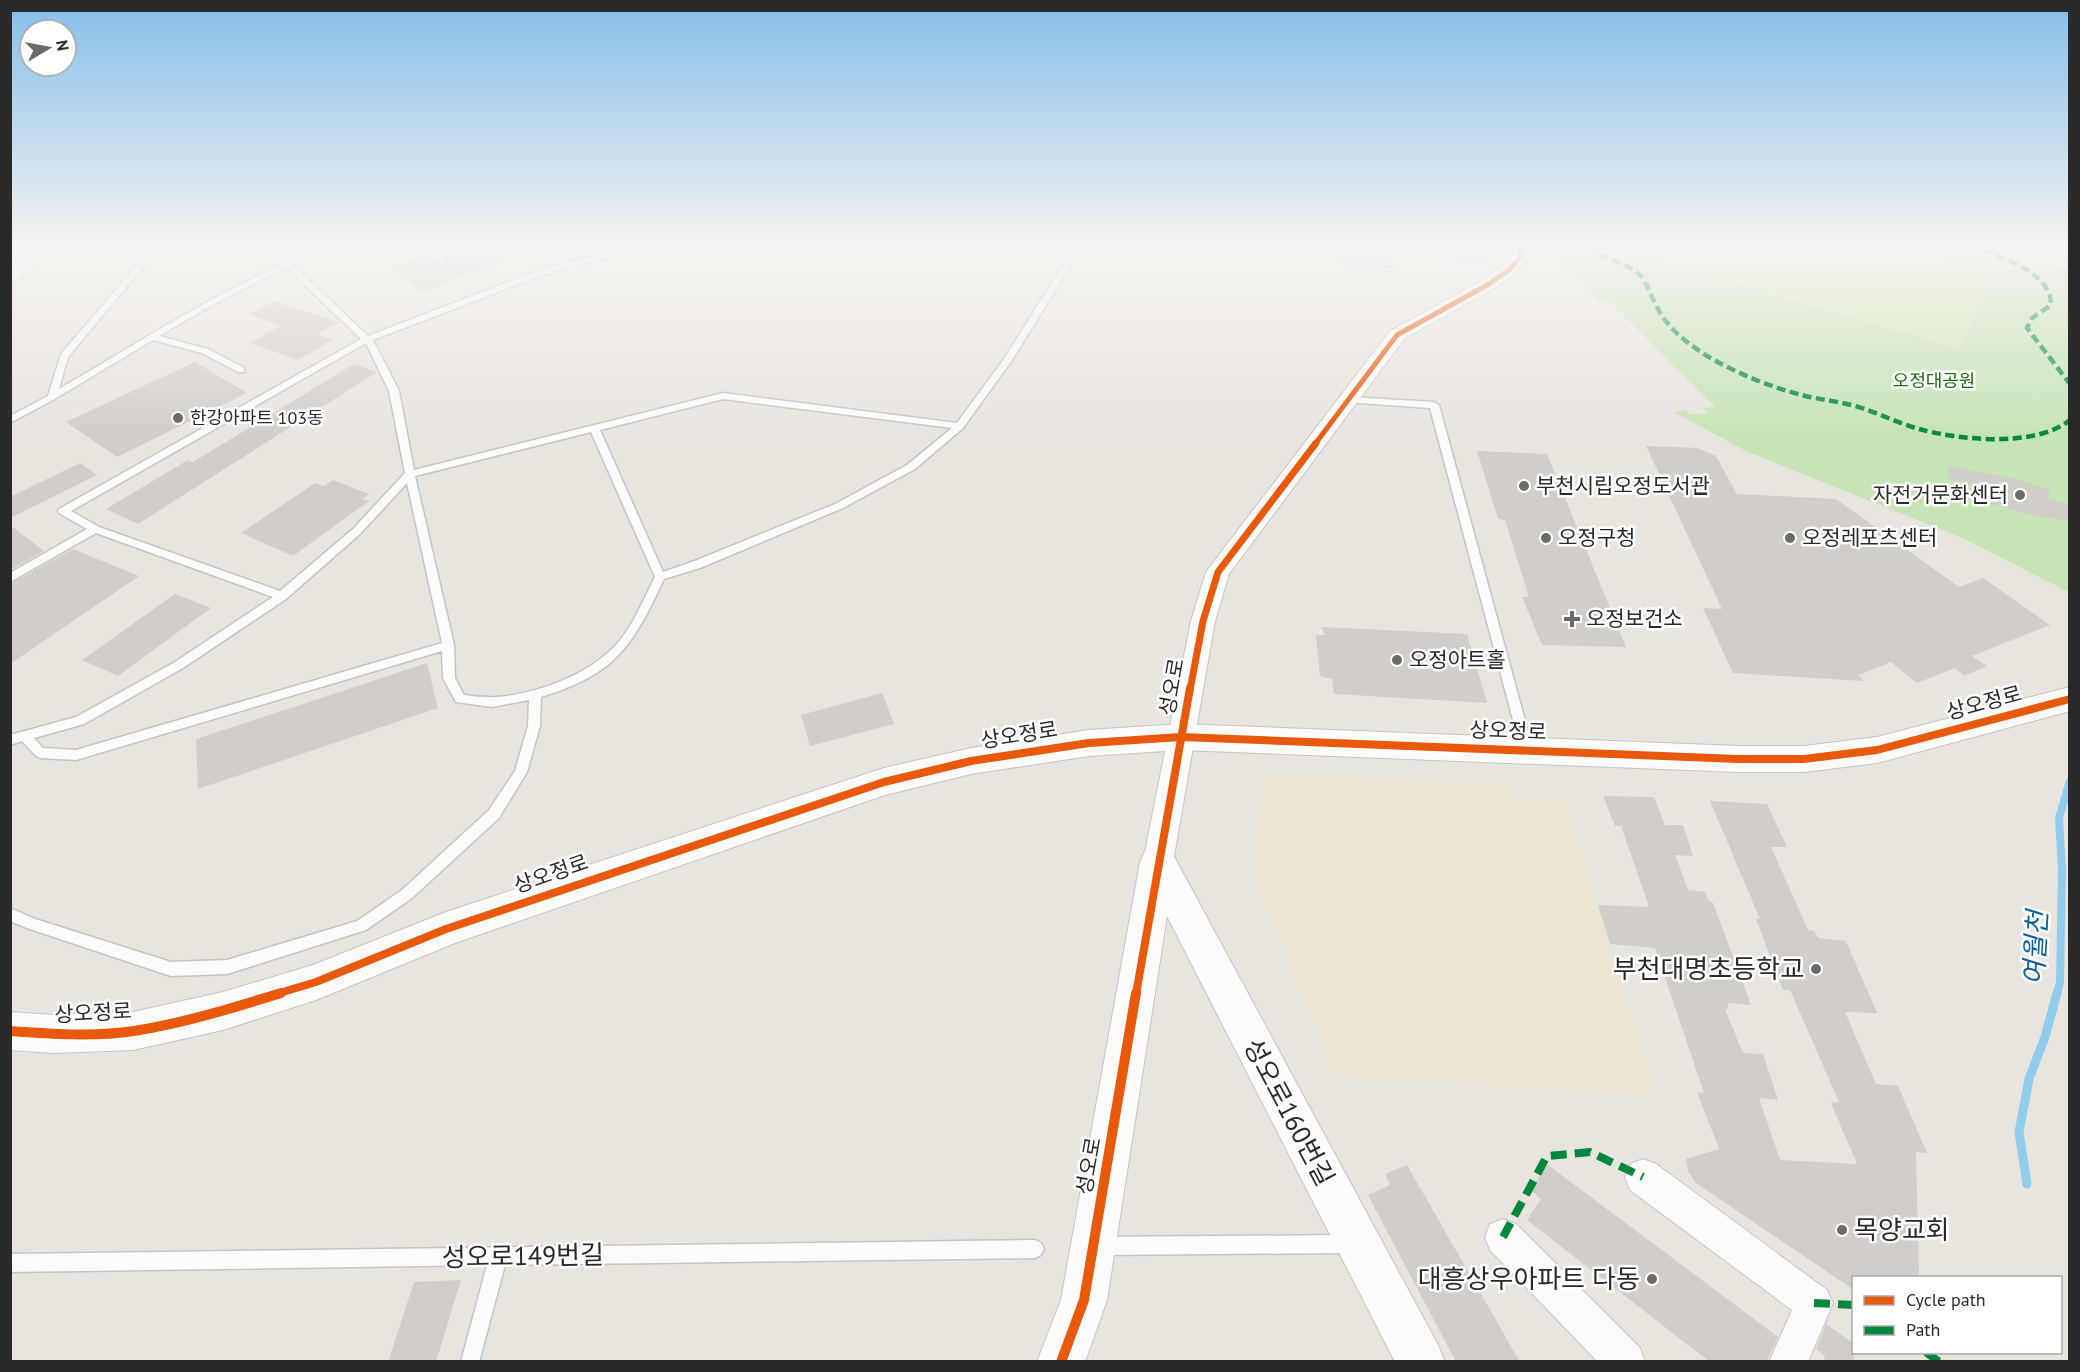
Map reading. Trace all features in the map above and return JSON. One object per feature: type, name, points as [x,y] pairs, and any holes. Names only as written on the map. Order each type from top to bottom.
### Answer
[{"type":"street","name":"성오로","points":[[1061,1362],[1084,1300],[1181,737],[1203,621],[1218,572],[1397,335],[1442,310]]},
{"type":"street","name":"상오정로","points":[[10,1031],[53,1034],[133,1031],[223,1011],[316,982],[446,929],[884,782],[971,761],[1065,746],[1181,737],[1738,759],[1804,759],[1877,750],[2070,699]]},
{"type":"street","name":"성오로160번길","points":[[1158,862],[1421,1362]]},
{"type":"street","points":[[1642,1177],[1814,1303],[1788,1362]]},
{"type":"street","points":[[1503,1237],[1626,1362]]},
{"type":"lane","points":[[52,397],[64,356],[103,310]]},
{"type":"lane","points":[[10,420],[194,310]]},
{"type":"lane","points":[[337,310],[371,343],[394,391],[448,645],[449,678],[460,699],[495,702],[535,695],[580,677],[618,651],[634,628],[660,577],[696,565],[840,506],[911,467],[960,426],[1008,360],[1039,310]]},
{"type":"lane","points":[[282,596],[95,529],[63,511],[367,339],[442,310]]},
{"type":"lane","points":[[151,337],[205,351],[241,370]]},
{"type":"lane","points":[[10,740],[80,721],[180,665],[282,596],[357,531],[410,474],[723,396],[960,426]]},
{"type":"lane","points":[[1348,400],[1434,405],[1527,750]]},
{"type":"lane","points":[[594,427],[660,577]]},
{"type":"lane","points":[[10,578],[95,529]]},
{"type":"lane","points":[[26,737],[40,753],[76,755],[448,645]]},
{"type":"lane","points":[[10,914],[32,924],[171,969],[227,967],[361,926],[407,894],[494,814],[520,772],[534,726],[535,695]]},
{"type":"lane","points":[[1094,1246],[1359,1244]]},
{"type":"lane","name":"성오로149번길","points":[[10,1263],[1035,1249]]},
{"type":"lane","points":[[470,1362],[498,1257]]},
{"type":"shaded area","name":"부천대명초등학교","points":[[1265,774],[1507,784],[1508,796],[1565,801],[1657,1096],[1334,1076],[1253,876]]},
{"type":"green space","name":"오정대공원","points":[[1618,310],[2069,310],[2069,592],[1962,538],[1746,451],[1674,412],[1685,410],[1690,415],[1707,413],[1704,408],[1715,407]]},
{"type":"green space","points":[[1826,310],[1977,310],[1961,350]]},
{"type":"building","points":[[257,310],[302,310],[339,322],[317,334],[333,340],[298,360],[250,343],[281,326],[249,314]]},
{"type":"building","points":[[195,362],[247,393],[117,457],[66,422]]},
{"type":"building","points":[[354,364],[377,372],[138,524],[106,509],[188,460],[193,462]]},
{"type":"building","name":"오정레포츠센터","points":[[1646,446],[1698,448],[1716,456],[1737,494],[1836,499],[1959,587],[1983,578],[2050,625],[1972,656],[1987,666],[1964,676],[1955,668],[1917,683],[1891,662],[1859,675],[1863,681],[1733,673],[1703,608],[1722,609]]},
{"type":"building","name":"오정구청","points":[[1477,451],[1547,454],[1626,647],[1542,645],[1522,597],[1529,597],[1505,520],[1498,519]]},
{"type":"building","points":[[80,463],[97,475],[10,518],[10,497]]},
{"type":"building","name":"자전거문화센터","points":[[1949,466],[2012,478],[2051,490],[2048,498],[2070,505],[2070,521],[2030,515],[1989,503],[1992,493],[1947,478]]},
{"type":"building","points":[[333,480],[369,494],[362,499],[369,501],[293,556],[241,533],[315,483],[324,486]]},
{"type":"building","points":[[10,525],[44,551],[10,570]]},
{"type":"building","points":[[73,549],[139,576],[10,664],[10,584]]},
{"type":"building","points":[[175,594],[211,608],[118,676],[82,660]]},
{"type":"building","name":"오정아트홀","points":[[1321,627],[1467,634],[1487,703],[1334,694],[1332,679],[1320,676],[1316,635],[1325,635]]},
{"type":"building","points":[[427,663],[438,708],[198,789],[196,739]]},
{"type":"building","points":[[882,693],[894,724],[810,746],[801,715]]},
{"type":"building","name":"부천대명초등학교","points":[[1603,796],[1654,797],[1665,825],[1683,825],[1693,856],[1675,855],[1688,890],[1705,892],[1708,900],[1713,903],[1751,1005],[1727,1003],[1729,1009],[1725,1009],[1743,1053],[1763,1054],[1778,1100],[1759,1098],[1780,1160],[1857,1164],[1831,1103],[1839,1102],[1790,990],[1783,990],[1756,919],[1760,919],[1710,801],[1767,804],[1787,847],[1771,847],[1808,930],[1814,931],[1818,938],[1846,941],[1877,1013],[1845,1012],[1876,1084],[1898,1086],[1927,1153],[1916,1152],[1919,1276],[1852,1276],[1852,1289],[1696,1183],[1688,1172],[1686,1159],[1719,1149],[1697,1092],[1704,1093],[1655,948],[1610,944],[1598,905],[1649,907],[1621,826],[1615,826]]},
{"type":"building","points":[[1407,1165],[1520,1362],[1456,1362],[1368,1195],[1390,1185],[1385,1174]]},
{"type":"building","name":"대흥상우아파트 다동","points":[[1548,1165],[1778,1337],[1766,1362],[1710,1362],[1527,1220],[1541,1199],[1530,1190]]},
{"type":"building","points":[[461,1280],[436,1362],[388,1362],[414,1282]]},
{"type":"building","points":[[1826,1324],[1852,1343],[1854,1362],[1823,1362],[1825,1356],[1816,1349]]},
{"type":"waterway","name":"여월천","points":[[2057,994],[2060,982],[2062,869],[2059,818],[2070,781]]},
{"type":"waterway","name":"여월천","points":[[2027,1184],[2019,1132],[2029,1079],[2045,1037],[2057,993]]},
{"type":"marked path","points":[[1658,310],[1670,327],[1686,341],[1737,372],[1780,389],[1859,407],[1921,429],[1966,438],[1997,439],[2045,433],[2070,420]]},
{"type":"marked path","points":[[2044,310],[2032,318],[2027,328],[2070,384]]},
{"type":"marked path","points":[[1503,1237],[1547,1156],[1590,1152],[1643,1177]]},
{"type":"marked path","points":[[1814,1303],[1852,1305]]},
{"type":"marked path","points":[[1929,1354],[1939,1362]]},
{"type":"cycle path","points":[[1061,1362],[1084,1300],[1158,862],[1203,621],[1218,572],[1397,335],[1442,310]]},
{"type":"cycle path","points":[[10,1031],[53,1034],[133,1031],[223,1011],[316,982],[446,929],[884,782],[971,761],[1089,743],[1181,737],[1738,759],[1804,759],[1877,750],[2070,699]]},
{"type":"place","name":"한강아파트 103동","points":[[178,418]]},
{"type":"place","name":"부천시립오정도서관","points":[[1524,486]]},
{"type":"place","name":"자전거문화센터","points":[[2020,495]]},
{"type":"place","name":"오정구청","points":[[1546,538]]},
{"type":"place","name":"오정레포츠센터","points":[[1790,538]]},
{"type":"place","name":"오정보건소","points":[[1572,619]]},
{"type":"place","name":"오정아트홀","points":[[1397,660]]},
{"type":"place","name":"부천대명초등학교","points":[[1816,969]]},
{"type":"place","name":"목양교회","points":[[1842,1230]]},
{"type":"place","name":"대흥상우아파트 다동","points":[[1652,1279]]}]
